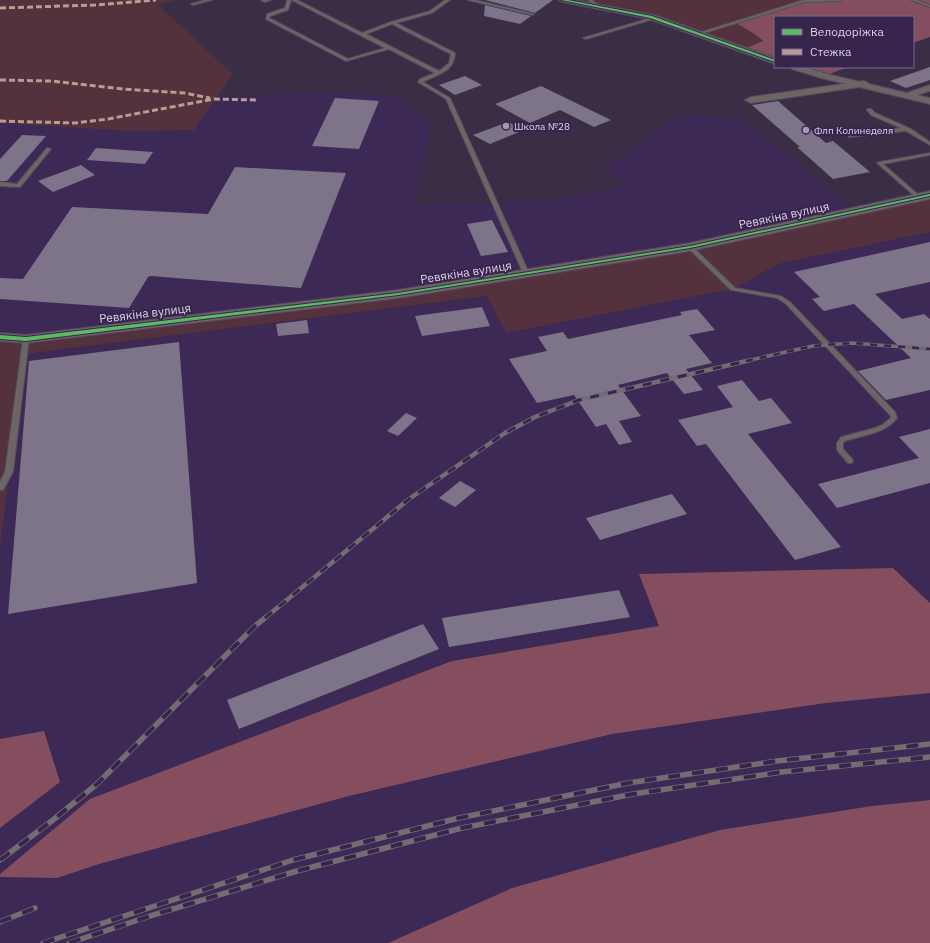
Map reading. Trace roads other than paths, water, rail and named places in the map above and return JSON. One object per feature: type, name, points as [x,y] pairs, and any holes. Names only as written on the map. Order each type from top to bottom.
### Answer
[{"type":"street","points":[[563,0],[655,18],[774,61]]},
{"type":"street","points":[[802,68],[930,101]]},
{"type":"street","points":[[751,100],[863,84]]},
{"type":"street","points":[[909,95],[930,88]]},
{"type":"street","name":"Ревякіна вулиця","points":[[0,337],[26,339],[398,294],[690,247],[924,197]]},
{"type":"lane","points":[[193,4],[210,0]]},
{"type":"lane","points":[[263,0],[270,0]]},
{"type":"lane","points":[[289,0],[287,9],[268,15],[267,18],[348,60],[389,48]]},
{"type":"lane","points":[[294,0],[437,72]]},
{"type":"lane","points":[[362,34],[392,23],[431,12],[448,0]]},
{"type":"lane","points":[[470,0],[532,14]]},
{"type":"lane","points":[[590,0],[600,8]]},
{"type":"lane","points":[[700,34],[805,2],[840,0]]},
{"type":"lane","points":[[913,0],[930,6]]},
{"type":"lane","points":[[585,38],[655,18]]},
{"type":"lane","points":[[392,23],[453,53],[454,59],[449,68],[437,72],[420,82],[448,98],[526,273]]},
{"type":"lane","points":[[869,110],[873,114],[907,129],[930,144]]},
{"type":"lane","points":[[851,136],[907,129]]},
{"type":"lane","points":[[0,184],[18,186],[48,149]]},
{"type":"lane","points":[[924,197],[879,163],[930,154]]},
{"type":"lane","points":[[690,247],[732,289],[779,297],[788,303],[893,414],[894,418],[891,422],[882,428],[843,438],[840,443],[840,450],[850,462]]},
{"type":"lane","points":[[0,488],[9,472],[26,339]]},
{"type":"railway","points":[[746,361],[813,346],[852,343],[930,349]]},
{"type":"railway","points":[[265,618],[409,499],[505,433],[535,417],[579,400],[751,360]]},
{"type":"railway","points":[[0,860],[53,820],[97,784],[254,627],[266,617]]},
{"type":"railway","points":[[43,943],[293,860],[459,818],[628,783],[777,761],[930,744]]},
{"type":"railway","points":[[69,943],[150,916],[297,871],[462,828],[633,794],[782,772],[930,757]]},
{"type":"railway","points":[[0,922],[35,908]]},
{"type":"place","name":"Школа №28","points":[[506,126]]},
{"type":"place","name":"Флп Колинеделя","points":[[806,130]]}]
